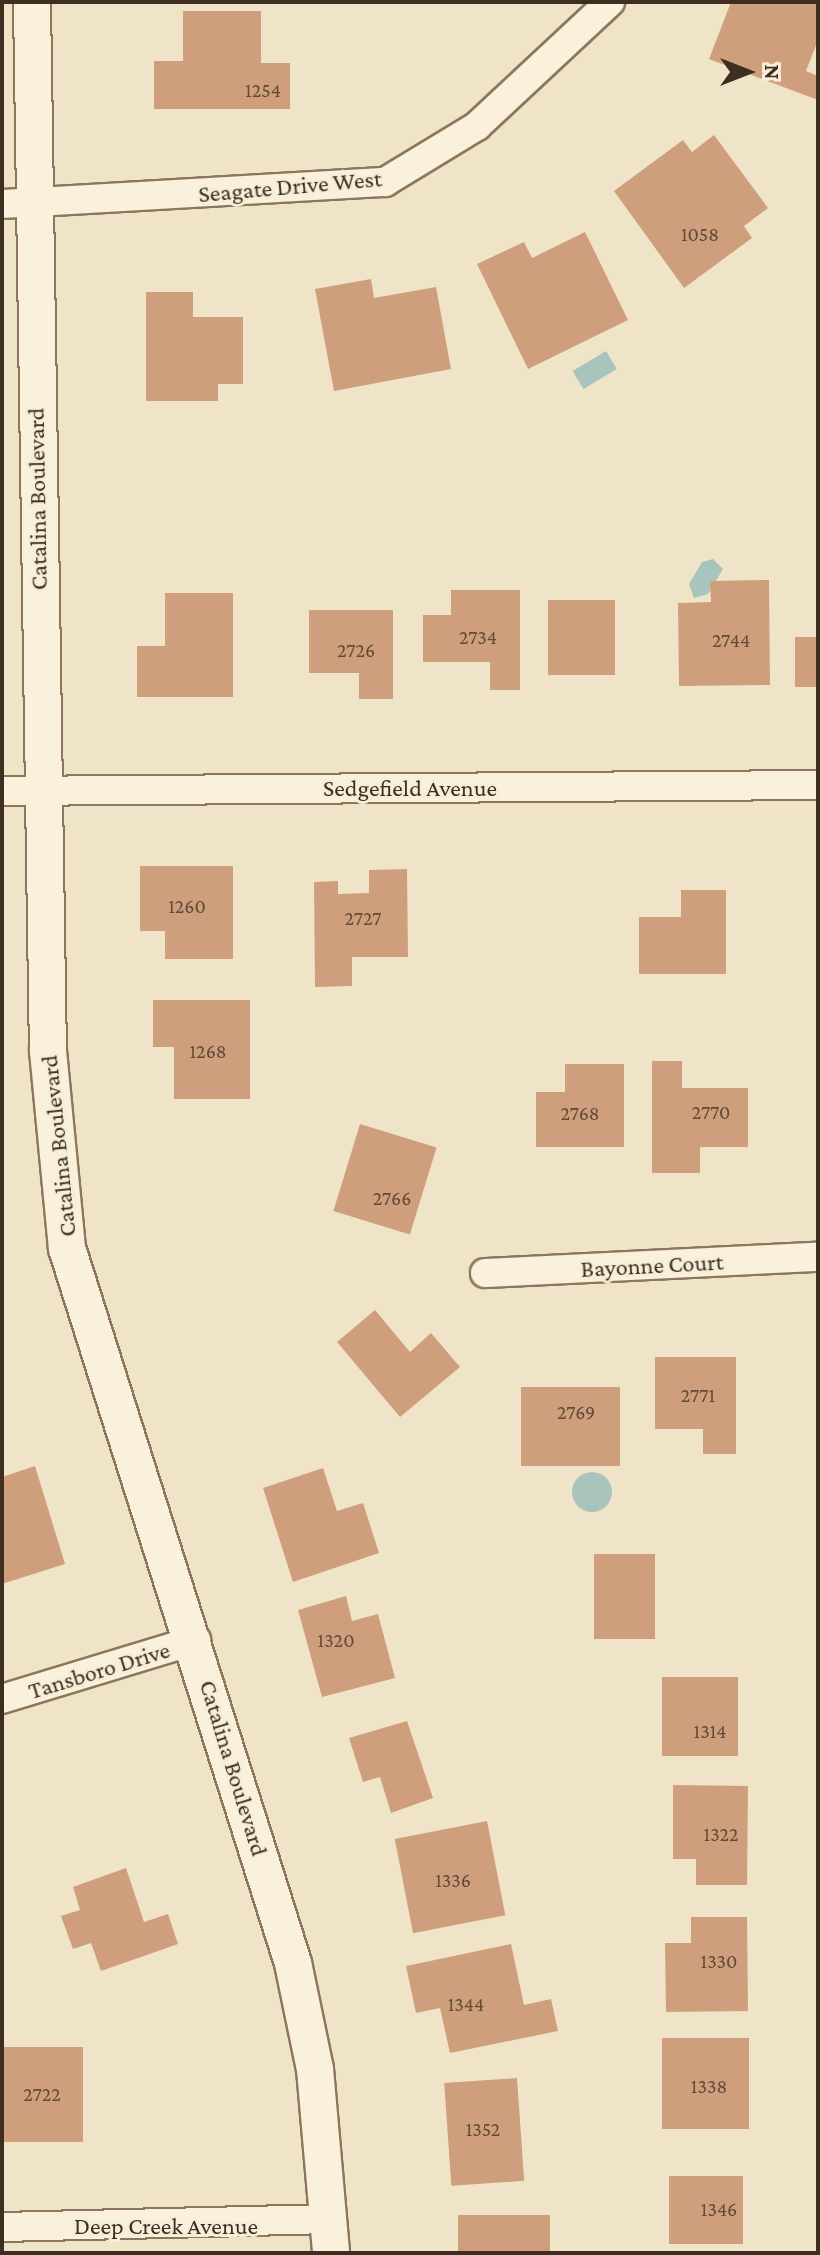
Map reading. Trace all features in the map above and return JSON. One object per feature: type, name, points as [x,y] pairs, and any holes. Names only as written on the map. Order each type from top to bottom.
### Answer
[{"type":"street","name":"Catalina Boulevard","points":[[32,2],[17,204],[48,1051],[67,1248],[153,1531],[196,1640],[293,1963],[315,2069],[330,2236]]},
{"type":"street","name":"Seagate Drive West","points":[[17,204],[385,182],[477,126],[610,2]]},
{"type":"street","name":"Sedgefield Avenue","points":[[2,791],[818,785]]},
{"type":"street","name":"Bayonne Court","points":[[485,1273],[818,1257]]},
{"type":"street","name":"Tansboro Drive","points":[[2,1699],[196,1640]]},
{"type":"street","name":"Deep Creek Avenue","points":[[2,2227],[330,2236]]},
{"type":"water","points":[[606,351],[617,369],[583,389],[573,371]]},
{"type":"water","points":[[713,559],[723,569],[708,594],[694,598],[689,584],[702,562]]},
{"type":"water","points":[[592,1472],[606,1478],[612,1492],[606,1506],[592,1512],[578,1506],[572,1492],[578,1478]]},
{"type":"building","points":[[731,2],[818,2],[818,40],[806,71],[818,76],[818,100],[709,59]]},
{"type":"building","points":[[183,11],[261,11],[261,63],[290,63],[290,109],[154,109],[154,61],[183,61]]},
{"type":"building","points":[[714,135],[768,208],[744,226],[752,238],[684,288],[614,191],[683,140],[692,152]]},
{"type":"building","points":[[585,232],[628,320],[528,369],[477,264],[524,242],[532,258]]},
{"type":"building","points":[[371,279],[374,298],[436,287],[451,369],[334,391],[315,289]]},
{"type":"building","points":[[146,292],[193,292],[193,317],[243,317],[243,384],[218,384],[218,401],[146,401]]},
{"type":"building","points":[[769,580],[770,685],[679,686],[678,603],[711,602],[710,581]]},
{"type":"building","points":[[451,590],[520,590],[520,690],[490,690],[490,662],[423,662],[423,615],[451,615]]},
{"type":"building","points":[[165,593],[233,593],[233,697],[137,697],[137,646],[165,646]]},
{"type":"building","points":[[548,600],[615,600],[615,675],[548,675]]},
{"type":"building","points":[[309,610],[393,610],[393,699],[359,699],[359,673],[309,673]]},
{"type":"building","points":[[795,637],[818,637],[818,687],[795,687]]},
{"type":"building","points":[[140,866],[233,866],[233,959],[165,959],[165,931],[140,931]]},
{"type":"building","points":[[407,869],[408,957],[352,957],[352,986],[315,987],[314,882],[338,881],[338,894],[369,893],[369,870]]},
{"type":"building","points":[[681,890],[726,890],[726,974],[639,974],[639,917],[681,917]]},
{"type":"building","points":[[153,1000],[250,1000],[250,1099],[174,1099],[174,1047],[153,1047]]},
{"type":"building","points":[[652,1061],[682,1061],[682,1088],[748,1088],[748,1147],[700,1147],[700,1173],[652,1173]]},
{"type":"building","points":[[565,1064],[624,1064],[624,1147],[536,1147],[536,1092],[565,1092]]},
{"type":"building","points":[[360,1124],[437,1147],[410,1234],[333,1211]]},
{"type":"building","points":[[375,1310],[410,1352],[431,1333],[460,1367],[400,1417],[337,1342]]},
{"type":"building","points":[[655,1357],[736,1357],[736,1454],[703,1454],[703,1429],[655,1429]]},
{"type":"building","points":[[521,1387],[620,1387],[620,1466],[521,1466]]},
{"type":"building","points":[[35,1466],[65,1564],[2,1584],[2,1477]]},
{"type":"building","points":[[323,1468],[337,1511],[363,1503],[379,1553],[293,1582],[263,1488]]},
{"type":"building","points":[[594,1554],[655,1554],[655,1639],[594,1639]]},
{"type":"building","points":[[346,1596],[352,1621],[378,1614],[395,1678],[322,1697],[298,1610]]},
{"type":"building","points":[[662,1677],[738,1677],[738,1756],[662,1756]]},
{"type":"building","points":[[407,1721],[433,1798],[391,1813],[380,1777],[363,1782],[349,1738]]},
{"type":"building","points":[[673,1785],[748,1786],[747,1885],[696,1885],[696,1859],[673,1859]]},
{"type":"building","points":[[487,1821],[505,1915],[413,1933],[395,1839]]},
{"type":"building","points":[[126,1868],[144,1922],[168,1914],[178,1944],[101,1971],[91,1943],[73,1949],[61,1916],[80,1910],[73,1887]]},
{"type":"building","points":[[691,1917],[747,1917],[748,2011],[666,2012],[665,1943],[691,1943]]},
{"type":"building","points":[[511,1944],[524,2005],[551,1999],[558,2031],[450,2053],[440,2008],[416,2013],[406,1966]]},
{"type":"building","points":[[662,2038],[749,2038],[749,2129],[662,2129]]},
{"type":"building","points":[[2,2047],[83,2047],[83,2142],[2,2142]]},
{"type":"building","points":[[517,2078],[524,2181],[451,2186],[444,2083]]},
{"type":"building","points":[[669,2176],[743,2176],[743,2244],[669,2244]]},
{"type":"building","points":[[458,2215],[550,2215],[550,2253],[458,2253]]}]
